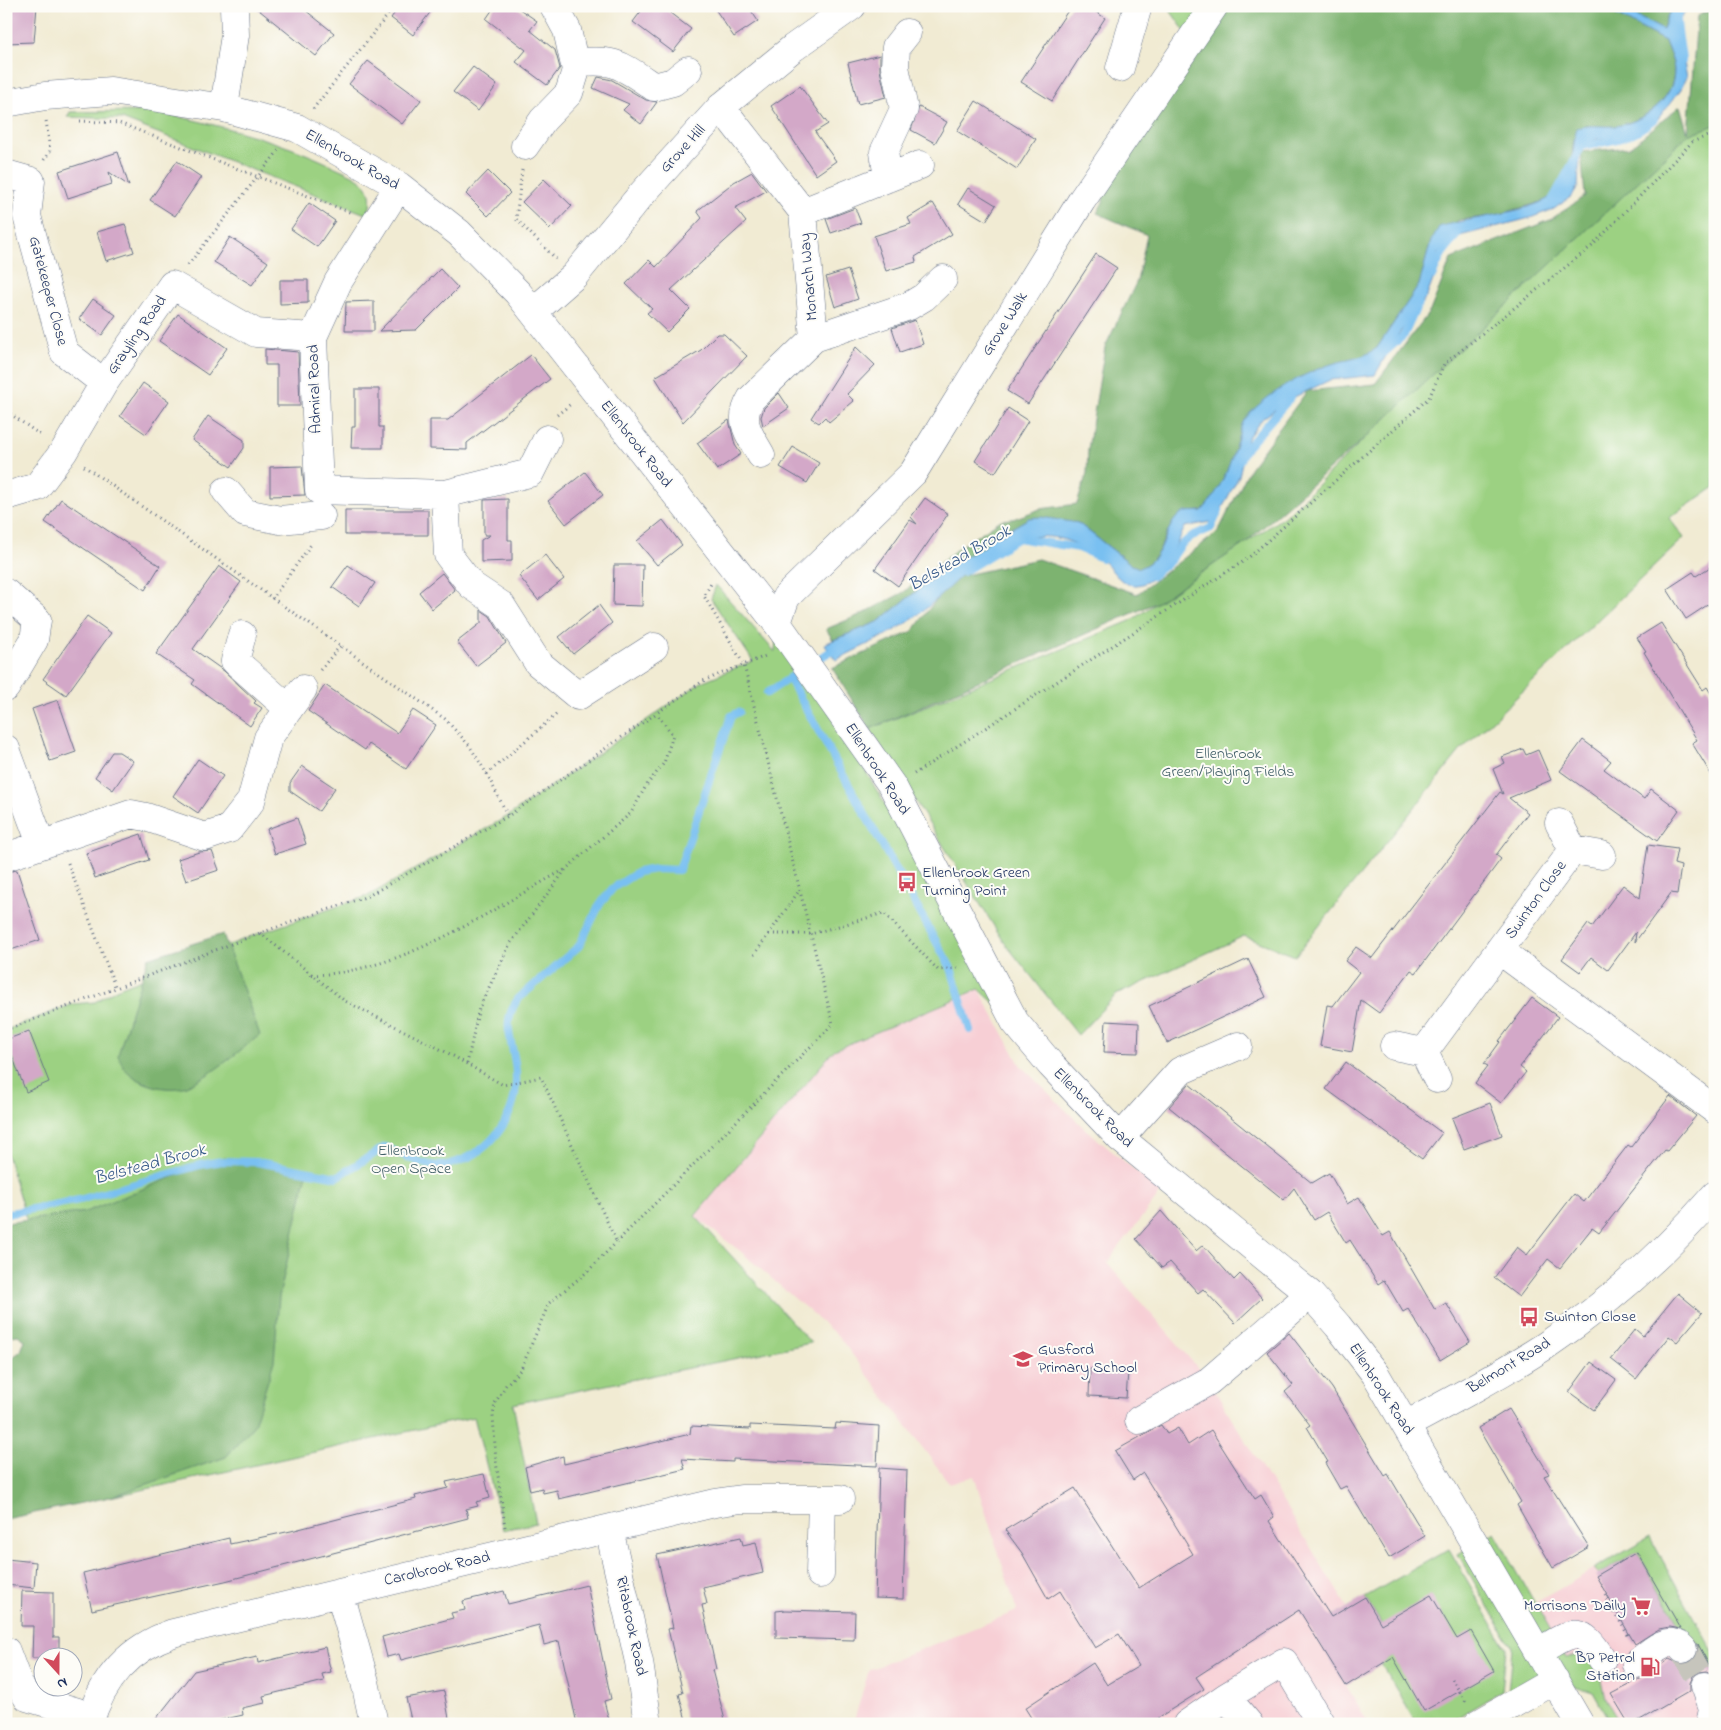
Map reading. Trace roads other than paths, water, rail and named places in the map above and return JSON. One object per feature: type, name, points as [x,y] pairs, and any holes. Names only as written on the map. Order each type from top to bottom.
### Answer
[{"type":"street","points":[[224,108],[235,34],[234,6]]},
{"type":"street","points":[[525,146],[543,120],[569,93],[576,70],[567,30],[554,6]]},
{"type":"street","name":"Grove Hill","points":[[533,312],[574,276],[640,194],[722,107],[793,48],[852,6]]},
{"type":"street","points":[[1120,68],[1138,6]]},
{"type":"street","name":"Grove Walk","points":[[777,622],[786,597],[913,473],[1082,200],[1214,6]]},
{"type":"street","points":[[888,178],[884,152],[904,109],[895,68],[896,47],[907,32]]},
{"type":"street","points":[[575,63],[599,60],[615,62],[654,87],[673,82],[688,70]]},
{"type":"street","name":"Ellenbrook Road","points":[[6,103],[45,96],[111,91],[224,108],[297,128],[400,186],[459,233],[518,293],[777,622],[893,787],[1015,1022],[1051,1065],[1120,1138],[1310,1294],[1376,1375],[1580,1724]]},
{"type":"street","name":"Monarch Way","points":[[722,107],[803,212],[814,338],[751,399],[745,410],[744,421],[761,456]]},
{"type":"street","name":"Monarch Way","points":[[803,212],[920,165]]},
{"type":"street","name":"Gatekeeper Close","points":[[19,178],[27,216],[64,352],[104,383]]},
{"type":"street","name":"Admiral Road","points":[[321,512],[312,337],[338,282],[400,186]]},
{"type":"street","points":[[814,338],[909,306],[924,297],[944,279]]},
{"type":"street","name":"Grayling Road","points":[[6,496],[37,487],[64,451],[104,383],[172,285],[256,333],[312,337]]},
{"type":"street","points":[[226,491],[245,513],[280,520],[321,512],[445,494],[530,473],[547,439]]},
{"type":"street","points":[[445,494],[448,555],[471,585],[501,605],[538,663],[578,696],[654,647]]},
{"type":"street","points":[[6,593],[37,620],[34,640],[6,687]]},
{"type":"street","points":[[6,857],[131,814],[146,817],[205,837],[229,828],[251,801],[268,738],[296,699],[234,661],[242,635]]},
{"type":"street","points":[[6,749],[50,841]]},
{"type":"street","name":"Swinton Close","points":[[1559,823],[1573,850]]},
{"type":"street","name":"Swinton Close","points":[[1573,850],[1602,854]]},
{"type":"street","name":"Swinton Close","points":[[1424,1052],[1573,850]]},
{"type":"street","name":"Swinton Close","points":[[1499,950],[1715,1110]]},
{"type":"street","points":[[1120,1138],[1180,1071],[1238,1046]]},
{"type":"street","points":[[1394,1046],[1424,1052],[1437,1078]]},
{"type":"street","name":"Belmont Road","points":[[1406,1425],[1514,1365],[1572,1327],[1650,1263],[1715,1195]]},
{"type":"street","points":[[1139,1420],[1209,1381],[1310,1294]]},
{"type":"street","name":"Carolbrook Road","points":[[90,1720],[103,1687],[117,1669],[132,1654],[152,1641],[173,1633],[728,1500],[832,1499],[820,1574]]},
{"type":"street","name":"Ritabrook Road","points":[[609,1529],[640,1670],[648,1724]]},
{"type":"street","points":[[340,1593],[365,1682],[374,1724]]},
{"type":"street","points":[[1538,1652],[1566,1636],[1579,1634],[1590,1640],[1602,1658]]},
{"type":"street","points":[[1634,1653],[1647,1655],[1668,1642],[1677,1643],[1683,1649]]},
{"type":"street","points":[[6,1651],[18,1683],[27,1697],[90,1720]]},
{"type":"street","points":[[1187,1724],[1284,1662],[1321,1724]]},
{"type":"street","points":[[1473,1714],[1555,1680]]},
{"type":"street","points":[[1705,1686],[1713,1708],[1710,1724]]},
{"type":"street","points":[[1226,1698],[1249,1724]]},
{"type":"water","points":[[1600,6],[1617,6],[1663,30],[1667,17],[1674,6],[1690,6],[1678,20],[1678,34],[1687,77],[1681,89],[1657,120],[1622,138],[1597,139],[1585,144],[1580,154],[1578,186],[1572,196],[1554,209],[1530,218],[1452,238],[1438,253],[1433,280],[1427,296],[1398,335],[1375,375],[1330,380],[1290,399],[1263,418],[1248,437],[1239,476],[1218,516],[1210,522],[1185,527],[1164,566],[1156,575],[1147,582],[1138,585],[1128,584],[1119,578],[1098,557],[1079,545],[1059,538],[1026,538],[992,552],[963,574],[936,600],[907,623],[836,660],[824,644],[878,622],[952,563],[984,547],[992,537],[1000,535],[1029,518],[1041,517],[1078,523],[1132,565],[1139,568],[1149,563],[1156,556],[1173,522],[1186,512],[1202,511],[1214,496],[1233,454],[1243,422],[1253,410],[1274,393],[1298,378],[1323,367],[1362,356],[1377,348],[1419,285],[1431,241],[1439,227],[1521,209],[1550,198],[1560,188],[1569,173],[1577,128],[1625,124],[1646,115],[1663,100],[1673,81],[1674,70],[1665,41]]},
{"type":"waterway","name":"Belstead Brook","points":[[1678,6],[1677,26],[1682,61]]},
{"type":"waterway","name":"Belstead Brook","points":[[1551,202],[1582,146],[1611,141],[1629,135],[1654,119]]},
{"type":"waterway","name":"Belstead Brook","points":[[1432,276],[1442,254],[1460,231]]},
{"type":"waterway","name":"Belstead Brook","points":[[1384,353],[1404,335],[1418,304]]},
{"type":"waterway","name":"Belstead Brook","points":[[1240,460],[1244,451],[1291,397]]},
{"type":"waterway","name":"Belstead Brook","points":[[1152,576],[1170,561],[1181,545],[1192,536],[1211,528],[1219,510]]},
{"type":"waterway","name":"Belstead Brook","points":[[963,572],[1018,538],[1079,548],[1102,558]]},
{"type":"waterway","name":"Belstead Brook","points":[[767,693],[837,647]]},
{"type":"waterway","points":[[789,678],[951,968],[970,1030]]},
{"type":"waterway","name":"Belstead Brook","points":[[6,1214],[79,1200],[200,1165],[222,1161],[257,1162],[337,1177],[385,1147],[419,1162],[437,1166],[457,1162],[482,1149],[501,1129],[513,1103],[516,1075],[509,1036],[509,1018],[512,1009],[518,999],[579,946],[600,904],[613,888],[638,872],[655,869],[679,870],[731,716],[739,712]]},
{"type":"tunnel","points":[[1683,1649],[1705,1686]]},
{"type":"place","name":"Ellenbrook Green Turning Point","points":[[907,882]]},
{"type":"place","name":"Swinton Close","points":[[1529,1317]]},
{"type":"place","name":"Gusford Primary School","points":[[1023,1359]]},
{"type":"place","name":"Morrisons Daily","points":[[1641,1606]]},
{"type":"place","name":"BP Petrol Station","points":[[1650,1667]]},
{"type":"park label","name":"Ellenbrook Green/Playing Fields","points":[[1228,763]]},
{"type":"park label","name":"Ellenbrook Open Space","points":[[411,1160]]}]
